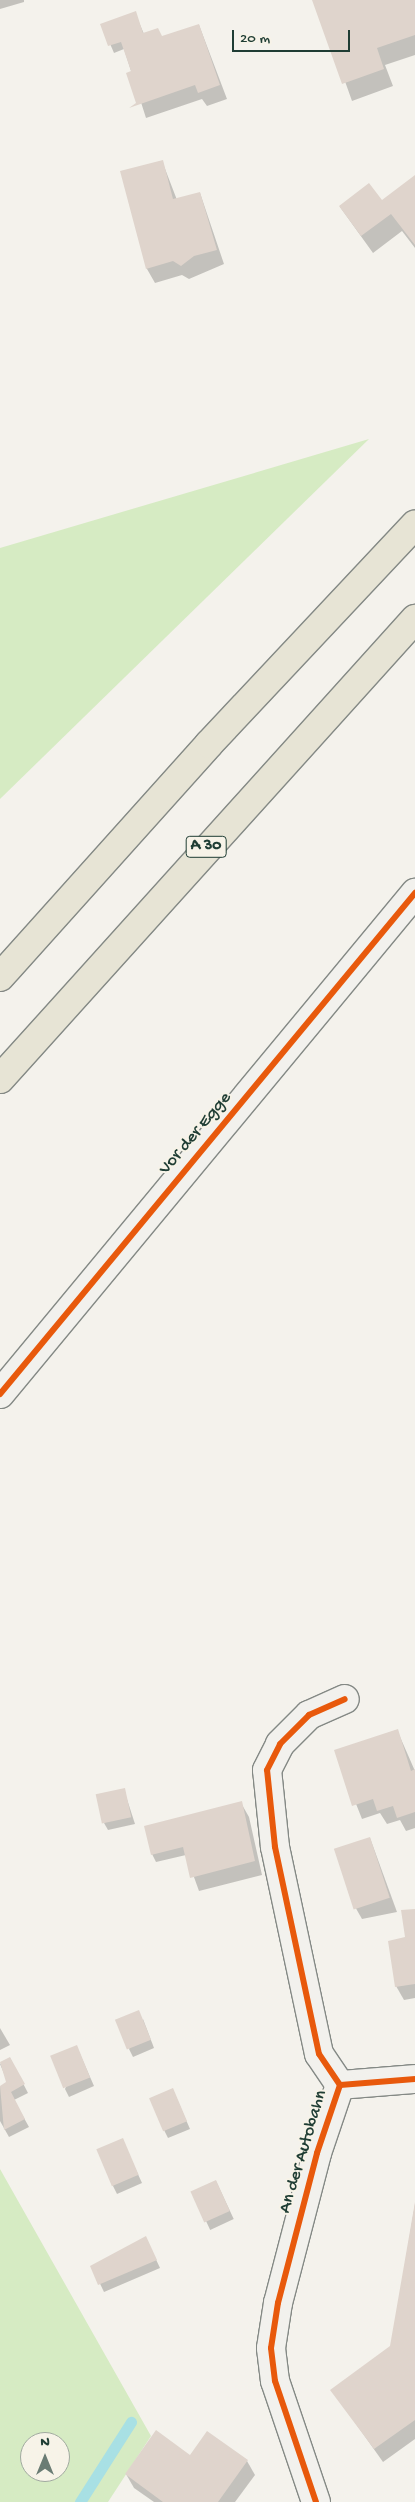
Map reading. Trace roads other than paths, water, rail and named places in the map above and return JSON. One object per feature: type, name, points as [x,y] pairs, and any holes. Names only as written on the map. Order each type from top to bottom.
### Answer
[{"type":"highway","points":[[0,977],[209,744],[415,525]]},
{"type":"highway","name":"A 30","points":[[0,1079],[415,619]]},
{"type":"street","name":"Vor der Egge","points":[[0,1394],[415,894]]},
{"type":"street","name":"An der Autobahn","points":[[316,2502],[275,2381],[271,2348],[278,2303],[314,2162],[340,2085],[319,2054],[275,1847],[267,1770],[280,1744],[309,1715],[345,1699]]},
{"type":"street","points":[[340,2085],[415,2079]]},
{"type":"waterway","points":[[80,2502],[131,2422]]}]
